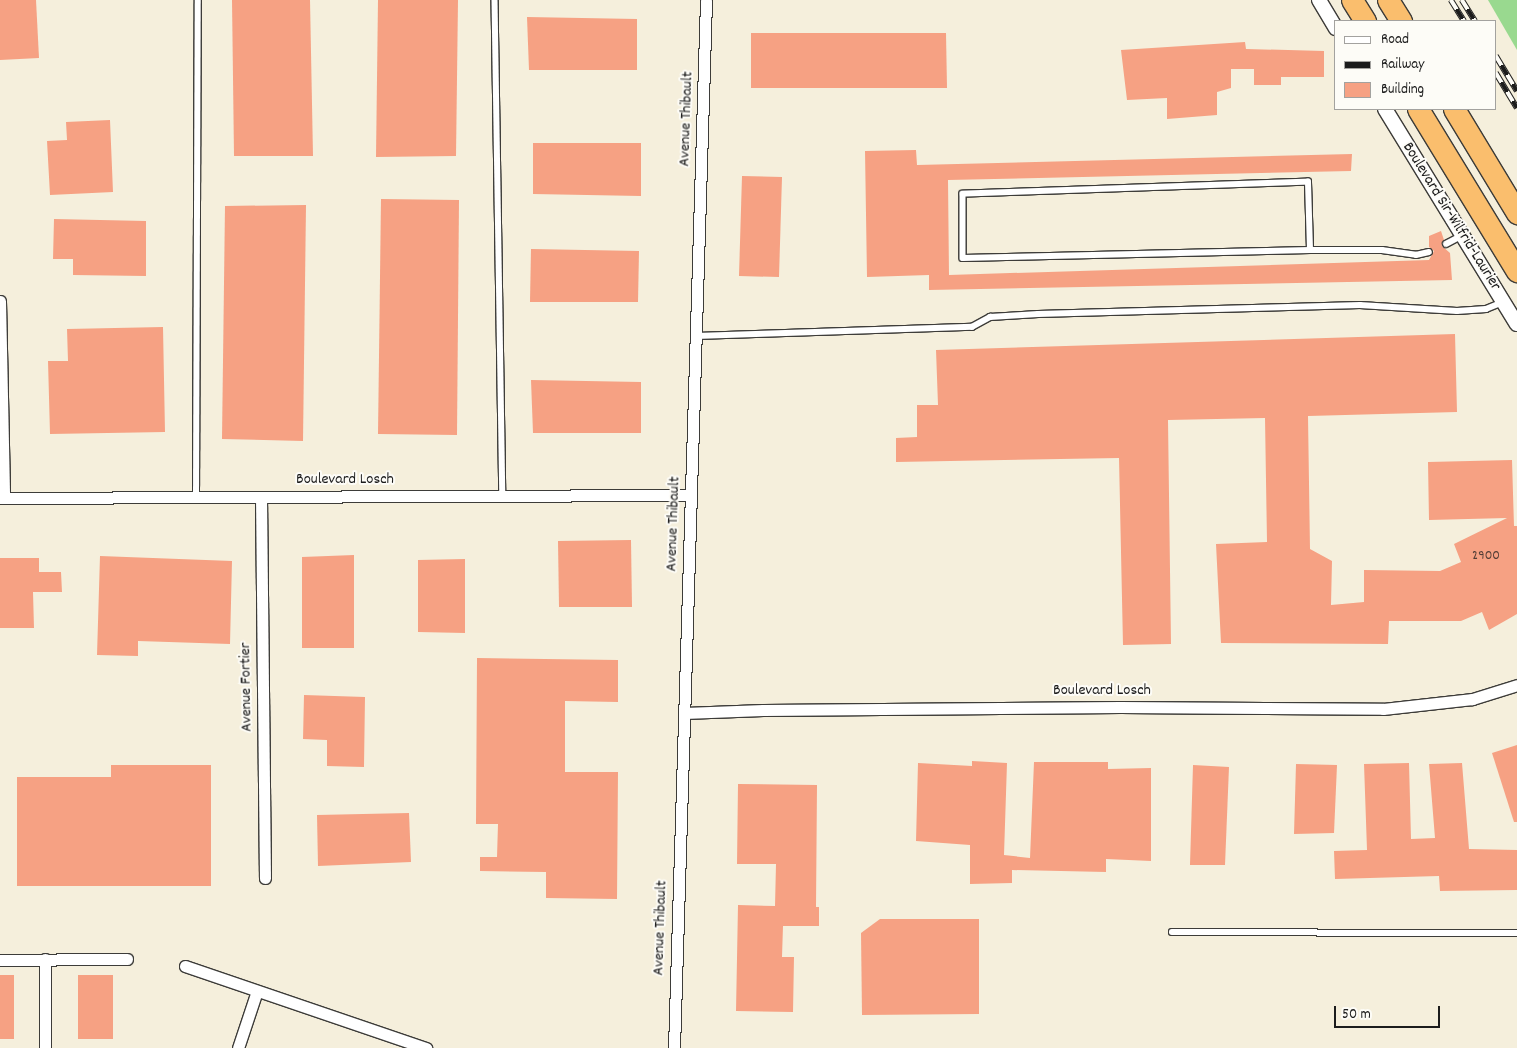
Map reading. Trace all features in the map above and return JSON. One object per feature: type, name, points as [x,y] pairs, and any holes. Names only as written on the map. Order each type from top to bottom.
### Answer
[{"type":"highway","points":[[1352,0],[1364,20]]},
{"type":"highway","points":[[1388,0],[1400,20]]},
{"type":"highway","name":"Boulevard Sir-Wilfrid-Laurier","points":[[1419,110],[1517,271]]},
{"type":"highway","points":[[1455,110],[1517,213]]},
{"type":"street","name":"Avenue Thibault","points":[[674,1048],[706,0]]},
{"type":"street","points":[[1319,0],[1334,25]]},
{"type":"street","name":"Boulevard Sir-Wilfrid-Laurier","points":[[1386,110],[1517,324]]},
{"type":"street","points":[[0,301],[2,498]]},
{"type":"street","name":"Boulevard Losch","points":[[2,498],[691,495]]},
{"type":"street","name":"Avenue Fortier","points":[[261,497],[265,878]]},
{"type":"street","name":"Boulevard Losch","points":[[684,713],[763,710],[1110,707],[1383,709],[1472,699],[1517,685]]},
{"type":"street","points":[[0,960],[127,959]]},
{"type":"street","points":[[45,960],[45,1048]]},
{"type":"street","points":[[185,966],[422,1047]]},
{"type":"street","points":[[238,1048],[257,991]]},
{"type":"lane","points":[[196,497],[198,0]]},
{"type":"lane","points":[[494,0],[503,496]]},
{"type":"lane","points":[[1310,250],[1308,182],[963,194],[963,258],[1310,250],[1382,250],[1416,255],[1429,252]]},
{"type":"lane","points":[[1446,244],[1462,236]]},
{"type":"lane","points":[[696,336],[972,326],[990,317],[1038,314],[1360,305],[1457,311],[1486,309],[1503,302]]},
{"type":"lane","points":[[1172,932],[1517,933]]},
{"type":"green space","points":[[1488,0],[1517,0],[1517,50]]},
{"type":"building","points":[[0,0],[36,0],[39,58],[0,60]]},
{"type":"building","points":[[232,0],[310,0],[313,156],[234,156]]},
{"type":"building","points":[[378,0],[458,0],[456,156],[376,157]]},
{"type":"building","points":[[527,17],[637,19],[637,70],[529,70]]},
{"type":"building","points":[[751,33],[946,33],[947,88],[751,88]]},
{"type":"building","points":[[1245,42],[1246,49],[1324,51],[1324,77],[1281,77],[1281,85],[1254,85],[1254,69],[1231,69],[1231,88],[1217,92],[1217,115],[1167,119],[1167,98],[1127,100],[1121,50]]},
{"type":"building","points":[[110,120],[113,192],[50,195],[47,141],[67,140],[66,122]]},
{"type":"building","points":[[533,143],[641,143],[641,196],[533,194]]},
{"type":"building","points":[[916,150],[917,165],[1352,154],[1351,171],[948,180],[949,275],[1429,260],[1434,251],[1429,247],[1429,236],[1441,231],[1444,240],[1442,246],[1450,253],[1452,280],[929,290],[929,275],[867,277],[865,151]]},
{"type":"building","points":[[742,176],[782,177],[779,277],[739,276]]},
{"type":"building","points":[[381,199],[459,200],[457,435],[378,434]]},
{"type":"building","points":[[306,205],[303,441],[222,439],[225,206]]},
{"type":"building","points":[[54,219],[146,221],[146,276],[73,275],[73,259],[53,259]]},
{"type":"building","points":[[531,249],[639,251],[638,302],[530,302]]},
{"type":"building","points":[[163,327],[165,432],[50,434],[48,361],[68,361],[67,329]]},
{"type":"building","points":[[1455,334],[1457,412],[1308,416],[1310,549],[1332,561],[1331,605],[1364,602],[1364,570],[1440,571],[1461,562],[1454,544],[1507,518],[1429,520],[1428,462],[1512,460],[1514,526],[1517,526],[1517,614],[1489,630],[1482,612],[1461,621],[1389,621],[1388,644],[1221,643],[1216,544],[1267,542],[1265,418],[1168,420],[1171,644],[1123,645],[1119,458],[896,462],[896,438],[917,437],[917,405],[938,405],[936,350]]},
{"type":"building","points":[[531,380],[641,382],[641,433],[533,433]]},
{"type":"building","points":[[631,540],[632,607],[559,607],[558,541]]},
{"type":"building","points":[[354,555],[354,648],[302,648],[302,557]]},
{"type":"building","points":[[100,556],[232,561],[230,644],[138,641],[138,656],[97,655]]},
{"type":"building","points":[[0,558],[39,558],[39,572],[61,572],[62,592],[33,592],[34,628],[0,628]]},
{"type":"building","points":[[465,559],[465,633],[418,632],[418,560]]},
{"type":"building","points":[[477,658],[618,660],[618,702],[565,701],[565,772],[618,772],[617,899],[546,898],[546,872],[480,871],[480,857],[497,857],[498,824],[476,824]]},
{"type":"building","points":[[304,695],[365,697],[364,767],[327,766],[327,740],[303,739]]},
{"type":"building","points":[[1517,745],[1517,822],[1514,822],[1492,753]]},
{"type":"building","points":[[972,761],[1007,763],[1004,855],[1030,858],[1034,762],[1108,762],[1108,769],[1151,768],[1151,861],[1106,859],[1106,872],[1012,870],[1012,883],[970,884],[970,845],[916,841],[918,763],[972,766]]},
{"type":"building","points":[[1409,763],[1411,839],[1435,838],[1429,764],[1462,763],[1469,849],[1517,850],[1517,890],[1440,891],[1439,876],[1335,879],[1334,851],[1367,850],[1364,764]]},
{"type":"building","points":[[1296,764],[1337,765],[1334,833],[1294,834]]},
{"type":"building","points":[[111,765],[211,765],[211,886],[17,886],[17,777],[111,777]]},
{"type":"building","points":[[1193,765],[1229,767],[1225,865],[1190,865]]},
{"type":"building","points":[[738,784],[817,785],[816,907],[819,907],[819,926],[783,926],[782,957],[794,957],[793,1012],[736,1011],[738,905],[775,906],[776,864],[737,864]]},
{"type":"building","points":[[409,813],[411,862],[318,866],[317,815]]},
{"type":"building","points":[[880,919],[979,919],[979,1014],[862,1015],[861,933]]},
{"type":"building","points":[[0,975],[14,975],[14,1039],[0,1039]]},
{"type":"building","points":[[78,975],[113,975],[113,1039],[78,1039]]},
{"type":"railway","points":[[1451,0],[1463,20]]},
{"type":"railway","points":[[1462,0],[1474,20]]},
{"type":"railway","points":[[1497,58],[1517,91]]},
{"type":"railway","points":[[1497,75],[1517,108]]}]
